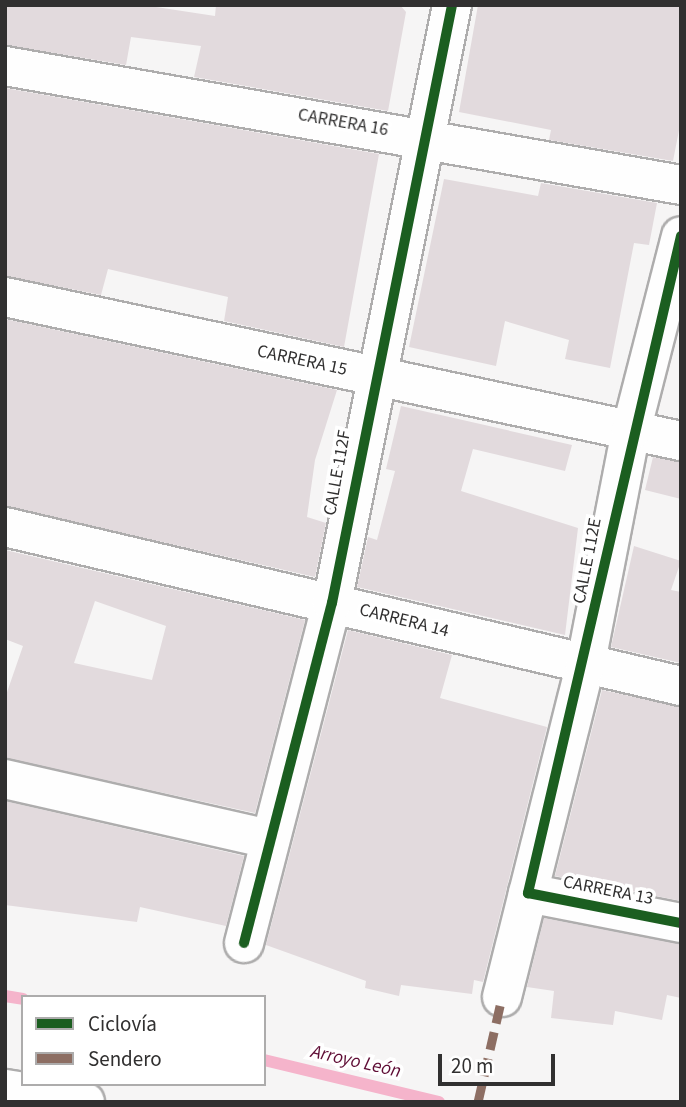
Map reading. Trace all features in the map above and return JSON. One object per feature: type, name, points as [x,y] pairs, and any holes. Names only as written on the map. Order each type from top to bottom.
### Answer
[{"type":"street","name":"CALLE 112F","points":[[244,943],[332,603],[373,376],[427,137],[452,5]]},
{"type":"street","name":"CARRERA 16","points":[[5,66],[427,137],[681,185]]},
{"type":"street","name":"CALLE 112E","points":[[502,997],[585,667],[631,431],[681,236]]},
{"type":"street","name":"CARRERA 15","points":[[5,297],[681,441]]},
{"type":"street","name":"CARRERA 14","points":[[5,527],[332,603],[585,667],[681,686]]},
{"type":"street","points":[[5,779],[270,839]]},
{"type":"street","name":"CARRERA 13","points":[[528,893],[681,923]]},
{"type":"street","points":[[5,1089],[85,1102]]},
{"type":"building","points":[[5,5],[143,5],[215,16],[216,5],[400,5],[406,12],[388,111],[194,77],[201,46],[131,37],[126,65],[5,45]]},
{"type":"building","points":[[478,5],[681,5],[681,120],[673,161],[549,140],[551,130],[459,112]]},
{"type":"building","points":[[5,88],[379,154],[344,347],[224,321],[228,297],[108,269],[101,295],[5,276]]},
{"type":"building","points":[[444,179],[538,196],[541,183],[657,203],[649,245],[634,243],[610,368],[565,359],[569,340],[505,321],[496,366],[409,347]]},
{"type":"building","points":[[5,319],[337,390],[315,460],[307,517],[326,523],[315,577],[5,506]]},
{"type":"building","points":[[401,406],[572,445],[565,471],[473,449],[461,491],[578,528],[565,635],[357,587],[368,537],[377,540],[395,471],[386,469]]},
{"type":"building","points":[[653,457],[681,462],[681,499],[645,490]]},
{"type":"building","points":[[634,546],[681,561],[671,590],[681,592],[681,663],[611,647]]},
{"type":"building","points":[[5,550],[305,620],[255,813],[5,758],[5,698],[23,646],[5,639]],"holes":[[[95,601],[166,626],[152,680],[74,663]]]},
{"type":"building","points":[[348,630],[452,655],[440,698],[547,727],[483,982],[474,980],[472,994],[401,985],[399,996],[365,988],[366,981],[266,945]]},
{"type":"building","points":[[602,690],[681,707],[681,901],[555,876]]},
{"type":"building","points":[[5,801],[244,856],[226,926],[140,907],[137,922],[5,905]]},
{"type":"building","points":[[544,918],[681,944],[681,998],[667,995],[662,1020],[615,1011],[613,1025],[551,1018],[554,991],[527,987]]},
{"type":"waterway","name":"Arroyo León","points":[[5,996],[21,999]]},
{"type":"waterway","name":"Arroyo León","points":[[266,1060],[439,1102]]},
{"type":"marked path","points":[[478,1102],[502,997]]},
{"type":"cycle path","points":[[244,943],[332,603],[452,5]]},
{"type":"cycle path","points":[[681,236],[528,893],[681,923]]}]
